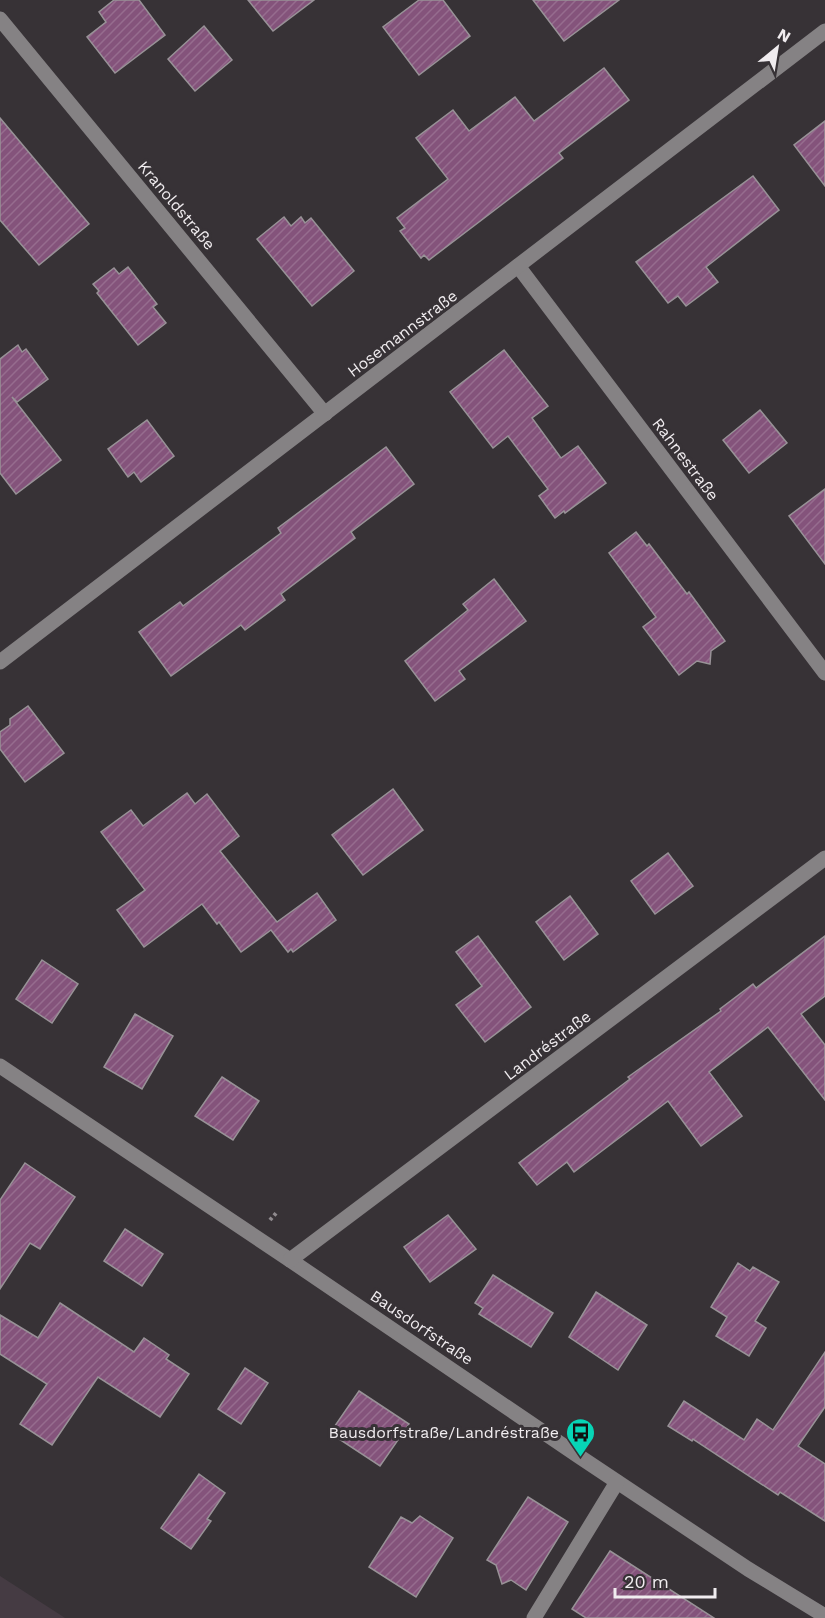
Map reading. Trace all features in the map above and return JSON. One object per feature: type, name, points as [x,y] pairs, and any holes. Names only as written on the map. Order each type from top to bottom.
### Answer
[{"type":"street","name":"Kranoldstraße","points":[[0,19],[325,414]]},
{"type":"street","name":"Hosemannstraße","points":[[0,662],[825,32]]},
{"type":"street","name":"Rahnestraße","points":[[518,266],[825,673]]},
{"type":"street","name":"Landréstraße","points":[[291,1260],[825,858]]},
{"type":"street","name":"Bausdorfstraße","points":[[0,1066],[291,1260],[617,1482],[748,1569],[825,1616]]},
{"type":"street","points":[[534,1618],[617,1482]]},
{"type":"shaded area","points":[[0,1576],[59,1614],[65,1618],[0,1618]]},
{"type":"building","points":[[114,0],[139,0],[165,35],[115,73],[87,37],[106,22],[99,12]]},
{"type":"building","points":[[248,0],[314,0],[273,31]]},
{"type":"building","points":[[419,0],[443,0],[470,36],[419,75],[383,27]]},
{"type":"building","points":[[533,0],[619,0],[564,41]]},
{"type":"building","points":[[204,26],[232,60],[195,91],[168,59]]},
{"type":"building","points":[[604,68],[629,100],[559,153],[563,158],[429,260],[424,255],[421,258],[400,231],[405,228],[397,218],[448,179],[416,138],[453,110],[469,131],[515,97],[534,121]]},
{"type":"building","points":[[0,118],[89,224],[39,265],[0,220]]},
{"type":"building","points":[[825,121],[825,186],[794,145]]},
{"type":"building","points":[[753,176],[779,210],[706,267],[718,282],[686,306],[678,296],[668,303],[636,262]]},
{"type":"building","points":[[284,217],[291,226],[301,217],[305,223],[311,218],[354,271],[312,306],[257,239]]},
{"type":"building","points":[[128,267],[157,304],[153,307],[166,323],[138,345],[97,293],[99,291],[93,284],[114,268],[119,274]]},
{"type":"building","points":[[18,345],[22,352],[26,349],[48,379],[17,402],[12,397],[61,460],[16,494],[0,473],[0,359]]},
{"type":"building","points":[[504,350],[548,406],[532,418],[561,458],[578,446],[606,483],[555,518],[539,496],[548,489],[508,436],[493,448],[450,392]]},
{"type":"building","points":[[760,410],[787,443],[749,473],[723,440]]},
{"type":"building","points":[[147,420],[174,456],[141,482],[134,472],[128,477],[108,449]]},
{"type":"building","points":[[386,447],[414,484],[351,532],[355,538],[281,594],[285,600],[245,630],[241,625],[171,676],[139,632],[180,602],[183,606],[281,533],[278,528]]},
{"type":"building","points":[[825,489],[825,564],[789,516]]},
{"type":"building","points":[[636,532],[647,546],[649,544],[687,594],[689,592],[725,641],[711,651],[710,664],[697,661],[679,675],[643,627],[656,617],[609,553]]},
{"type":"building","points":[[494,579],[526,621],[459,671],[465,679],[435,701],[405,661],[468,610],[463,604]]},
{"type":"building","points":[[28,706],[64,753],[25,782],[0,749],[0,732],[10,725],[10,719]]},
{"type":"building","points":[[393,789],[423,830],[363,875],[332,835]]},
{"type":"building","points":[[187,793],[195,804],[207,794],[239,836],[220,851],[277,922],[317,893],[336,920],[293,952],[291,949],[288,952],[271,930],[241,952],[219,922],[217,924],[202,904],[144,947],[117,910],[145,890],[101,832],[131,810],[143,826]]},
{"type":"building","points":[[668,853],[693,886],[655,914],[631,881]]},
{"type":"building","points":[[570,896],[598,934],[564,960],[536,922]]},
{"type":"building","points":[[478,936],[531,1007],[485,1042],[456,1005],[482,986],[456,952]]},
{"type":"building","points":[[825,936],[825,996],[801,1014],[825,1045],[825,1100],[768,1027],[709,1072],[742,1116],[701,1146],[668,1101],[574,1172],[567,1162],[537,1185],[519,1163],[630,1079],[628,1077],[721,1011],[720,1009],[753,984],[756,988]]},
{"type":"building","points":[[42,960],[78,984],[52,1023],[16,999]]},
{"type":"building","points":[[135,1014],[173,1036],[142,1089],[104,1067]]},
{"type":"building","points":[[222,1077],[259,1101],[233,1140],[195,1116]]},
{"type":"building","points":[[25,1163],[75,1197],[40,1249],[30,1243],[0,1289],[0,1200]]},
{"type":"building","points":[[448,1215],[476,1249],[430,1282],[404,1247]]},
{"type":"building","points":[[125,1229],[163,1254],[142,1286],[104,1261]]},
{"type":"building","points":[[738,1263],[750,1271],[753,1267],[779,1282],[755,1321],[766,1328],[749,1356],[716,1336],[727,1317],[711,1307]]},
{"type":"building","points":[[493,1275],[553,1313],[531,1347],[479,1314],[483,1308],[475,1303]]},
{"type":"building","points":[[596,1292],[647,1325],[618,1370],[569,1337]]},
{"type":"building","points":[[60,1303],[134,1352],[144,1338],[169,1355],[166,1359],[189,1374],[160,1417],[98,1377],[52,1445],[20,1424],[47,1384],[0,1354],[0,1315],[38,1338]]},
{"type":"building","points":[[825,1352],[825,1407],[798,1446],[825,1464],[825,1521],[780,1492],[778,1495],[693,1439],[692,1441],[668,1426],[684,1401],[744,1440],[757,1419],[773,1430]]},
{"type":"building","points":[[245,1368],[268,1383],[241,1424],[218,1409]]},
{"type":"building","points":[[359,1391],[409,1424],[380,1466],[330,1433]]},
{"type":"building","points":[[199,1474],[225,1493],[207,1519],[211,1521],[191,1549],[161,1528]]},
{"type":"building","points":[[528,1497],[568,1522],[526,1590],[511,1580],[502,1584],[496,1565],[487,1560]]},
{"type":"building","points":[[420,1516],[453,1538],[416,1597],[369,1567],[401,1517],[412,1523]]},
{"type":"building","points":[[610,1551],[714,1618],[586,1618],[572,1609]]},
{"type":"place","name":"Bausdorfstraße/Landréstraße","points":[[580,1458]]}]
